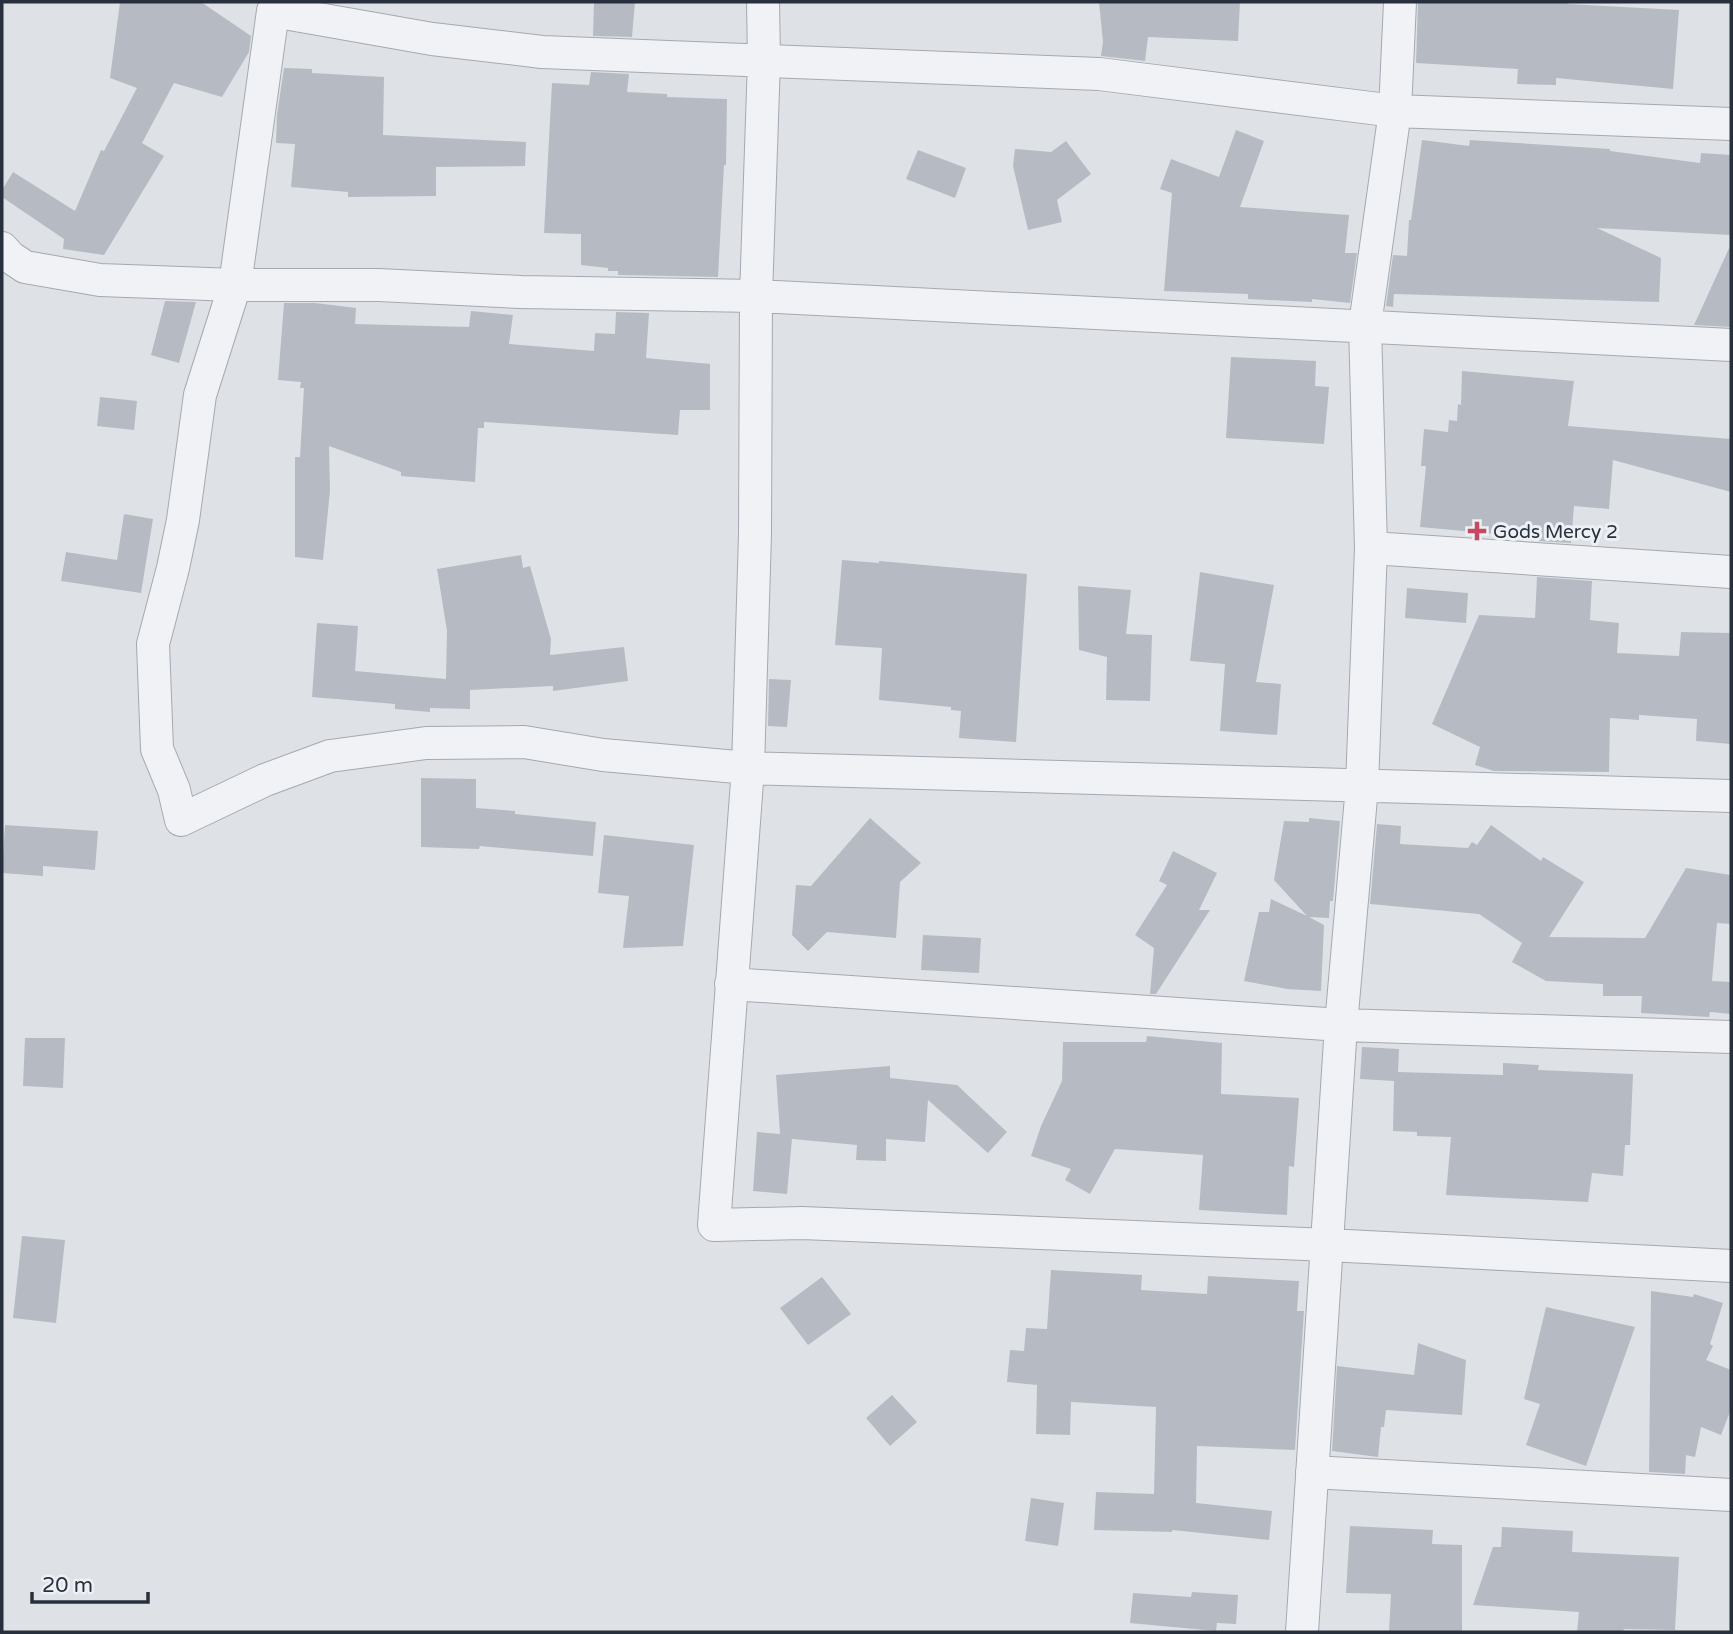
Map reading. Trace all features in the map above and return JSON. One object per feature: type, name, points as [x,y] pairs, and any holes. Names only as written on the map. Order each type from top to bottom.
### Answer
[{"type":"street","points":[[763,2],[764,60],[756,296],[755,534],[748,768],[714,1225],[802,1223],[1328,1245],[1731,1266]]},
{"type":"street","points":[[1302,1632],[1341,1025],[1362,786],[1371,548],[1365,325],[1395,111],[1401,2]]},
{"type":"street","points":[[1731,124],[1395,111],[1099,74],[542,52],[432,39],[275,6],[235,285],[200,395],[183,520],[153,645],[158,749],[174,790],[181,821],[265,780],[330,756],[426,744],[524,742],[603,755],[748,768],[1731,796]]},
{"type":"street","points":[[2,248],[25,267],[100,280],[756,296],[1731,345]]},
{"type":"street","points":[[1371,548],[1731,572]]},
{"type":"street","points":[[731,984],[1341,1025],[1731,1037]]},
{"type":"street","points":[[1312,1472],[1731,1495]]},
{"type":"building","points":[[120,2],[201,2],[251,36],[249,52],[222,97],[174,83],[142,143],[164,156],[104,255],[63,249],[64,239],[2,197],[2,190],[13,172],[75,211],[101,150],[104,151],[137,88],[110,78]]},
{"type":"building","points":[[594,2],[635,2],[632,37],[593,36]]},
{"type":"building","points":[[1099,2],[1240,2],[1238,41],[1148,37],[1145,61],[1101,56],[1103,42]]},
{"type":"building","points":[[1418,2],[1568,2],[1679,10],[1673,89],[1556,78],[1556,85],[1517,84],[1518,69],[1416,63]]},
{"type":"building","points":[[284,68],[312,69],[312,73],[384,77],[383,135],[526,142],[525,166],[436,167],[436,196],[348,197],[348,192],[291,187],[295,144],[276,143]]},
{"type":"building","points":[[591,72],[629,74],[627,92],[667,94],[667,97],[727,99],[726,165],[718,277],[618,275],[618,271],[608,271],[608,268],[581,265],[581,234],[544,233],[552,83],[589,85]]},
{"type":"building","points":[[1236,130],[1264,141],[1240,207],[1349,215],[1345,253],[1357,253],[1350,303],[1312,299],[1312,302],[1248,299],[1248,294],[1164,291],[1172,193],[1160,189],[1171,159],[1219,177]]},
{"type":"building","points":[[1422,140],[1469,146],[1470,140],[1610,149],[1700,163],[1701,153],[1731,155],[1731,235],[1597,228],[1661,258],[1659,302],[1394,294],[1393,307],[1386,306],[1393,255],[1407,256],[1409,220]]},
{"type":"building","points":[[1066,141],[1091,174],[1057,200],[1062,222],[1028,230],[1013,166],[1015,149],[1051,152]]},
{"type":"building","points":[[918,150],[966,168],[955,198],[906,179]]},
{"type":"building","points":[[1731,244],[1731,327],[1694,325]]},
{"type":"building","points":[[165,301],[196,302],[179,363],[151,355]]},
{"type":"building","points":[[284,303],[315,303],[356,308],[355,324],[469,327],[471,311],[513,315],[509,344],[594,351],[595,333],[615,334],[616,312],[649,313],[646,358],[710,364],[710,410],[680,410],[678,435],[484,422],[484,428],[478,428],[475,482],[401,476],[401,472],[329,446],[330,491],[323,560],[295,557],[295,457],[300,457],[304,388],[300,388],[301,382],[278,380]]},
{"type":"building","points":[[1231,357],[1316,361],[1315,386],[1329,387],[1324,444],[1226,438]]},
{"type":"building","points":[[1462,371],[1574,381],[1568,426],[1731,439],[1731,492],[1613,460],[1609,509],[1574,506],[1571,543],[1420,527],[1426,466],[1421,466],[1424,429],[1448,432],[1449,420],[1457,421],[1458,404],[1461,405]]},
{"type":"building","points":[[100,397],[137,401],[134,430],[97,426]]},
{"type":"building","points":[[124,514],[153,519],[141,593],[61,581],[66,552],[117,560]]},
{"type":"building","points":[[521,555],[523,568],[530,566],[551,639],[550,655],[624,647],[628,681],[553,691],[553,686],[470,690],[470,709],[430,708],[430,712],[395,709],[395,704],[312,697],[317,623],[358,626],[355,671],[446,679],[447,631],[437,569]]},
{"type":"building","points":[[842,560],[1027,574],[1016,742],[959,738],[961,711],[951,710],[951,707],[879,700],[882,648],[835,645]]},
{"type":"building","points":[[1200,572],[1274,585],[1256,682],[1281,684],[1277,735],[1220,731],[1225,664],[1190,661]]},
{"type":"building","points":[[1537,577],[1592,581],[1590,620],[1619,623],[1617,653],[1679,656],[1681,632],[1731,633],[1731,744],[1696,741],[1697,719],[1639,715],[1639,720],[1610,718],[1609,772],[1494,771],[1475,765],[1480,747],[1432,724],[1479,615],[1535,618]]},
{"type":"building","points":[[1078,586],[1131,590],[1126,634],[1152,635],[1150,701],[1106,700],[1107,657],[1079,650]]},
{"type":"building","points":[[1407,588],[1468,593],[1466,623],[1405,618]]},
{"type":"building","points":[[769,679],[791,680],[787,727],[768,726]]},
{"type":"building","points":[[421,778],[476,779],[476,808],[596,822],[593,856],[480,846],[479,849],[421,847]]},
{"type":"building","points":[[870,818],[921,863],[900,882],[896,938],[827,932],[808,951],[792,935],[796,885],[811,886]]},
{"type":"building","points":[[1309,818],[1340,821],[1329,918],[1309,917],[1324,925],[1321,991],[1287,989],[1244,981],[1259,912],[1269,912],[1271,899],[1307,916],[1274,880],[1284,821],[1309,822]]},
{"type":"building","points":[[1377,824],[1401,826],[1400,844],[1468,848],[1472,842],[1477,845],[1491,825],[1541,861],[1543,857],[1584,882],[1549,937],[1645,938],[1686,868],[1731,875],[1731,924],[1717,923],[1712,981],[1731,982],[1731,1014],[1710,1012],[1709,1017],[1641,1013],[1642,996],[1603,996],[1603,984],[1546,981],[1512,962],[1522,943],[1479,914],[1370,904]]},
{"type":"building","points":[[5,825],[98,831],[95,870],[43,866],[43,876],[2,873]]},
{"type":"building","points":[[604,835],[694,845],[683,946],[623,948],[629,896],[598,893]]},
{"type":"building","points":[[1173,851],[1217,873],[1199,910],[1210,910],[1156,994],[1150,994],[1154,948],[1135,935],[1167,885],[1159,881]]},
{"type":"building","points":[[923,935],[981,938],[979,973],[921,970]]},
{"type":"building","points":[[1147,1036],[1222,1043],[1221,1094],[1299,1098],[1294,1167],[1289,1166],[1287,1215],[1199,1210],[1203,1155],[1115,1149],[1090,1194],[1065,1180],[1071,1169],[1031,1156],[1041,1126],[1062,1081],[1063,1042],[1146,1042]]},
{"type":"building","points":[[25,1038],[65,1038],[63,1088],[23,1086]]},
{"type":"building","points":[[1362,1047],[1399,1049],[1398,1072],[1503,1075],[1503,1063],[1539,1065],[1538,1070],[1633,1074],[1630,1145],[1625,1145],[1623,1176],[1592,1173],[1588,1202],[1446,1195],[1451,1137],[1417,1136],[1417,1132],[1393,1131],[1394,1081],[1360,1079]]},
{"type":"building","points":[[890,1066],[890,1078],[957,1085],[1007,1132],[988,1153],[928,1100],[925,1142],[886,1139],[886,1161],[856,1160],[857,1145],[792,1139],[787,1194],[753,1191],[757,1132],[780,1134],[776,1075]]},
{"type":"building","points":[[22,1236],[65,1240],[56,1323],[13,1318]]},
{"type":"building","points":[[1051,1270],[1142,1275],[1141,1290],[1207,1294],[1208,1276],[1299,1281],[1297,1311],[1304,1311],[1295,1450],[1197,1446],[1196,1503],[1272,1511],[1269,1540],[1172,1530],[1094,1530],[1096,1492],[1154,1494],[1156,1407],[1071,1402],[1070,1435],[1036,1434],[1037,1385],[1007,1382],[1010,1350],[1024,1351],[1026,1328],[1047,1329]]},
{"type":"building","points":[[822,1277],[851,1314],[808,1345],[780,1308]]},
{"type":"building","points":[[1651,1291],[1693,1297],[1694,1294],[1723,1303],[1710,1344],[1713,1346],[1706,1360],[1731,1370],[1731,1409],[1721,1435],[1701,1427],[1695,1457],[1686,1455],[1685,1474],[1649,1472]]},
{"type":"building","points":[[1546,1307],[1635,1327],[1586,1466],[1526,1445],[1540,1404],[1524,1399]]},
{"type":"building","points":[[1418,1343],[1466,1360],[1462,1415],[1386,1410],[1378,1457],[1332,1451],[1337,1366],[1414,1375]]},
{"type":"building","points":[[892,1395],[917,1422],[890,1446],[866,1418]]},
{"type":"building","points":[[1031,1498],[1064,1503],[1058,1546],[1025,1541]]},
{"type":"building","points":[[1350,1526],[1433,1530],[1432,1544],[1462,1545],[1462,1632],[1389,1632],[1391,1594],[1346,1593]]},
{"type":"building","points":[[1502,1527],[1573,1531],[1572,1552],[1679,1557],[1675,1630],[1577,1632],[1579,1612],[1473,1605],[1493,1547],[1501,1547]]},
{"type":"building","points":[[1192,1592],[1238,1595],[1236,1624],[1217,1623],[1216,1631],[1130,1623],[1133,1593],[1191,1597]]},
{"type":"place","name":"Gods Mercy 2","points":[[1477,531]]}]
